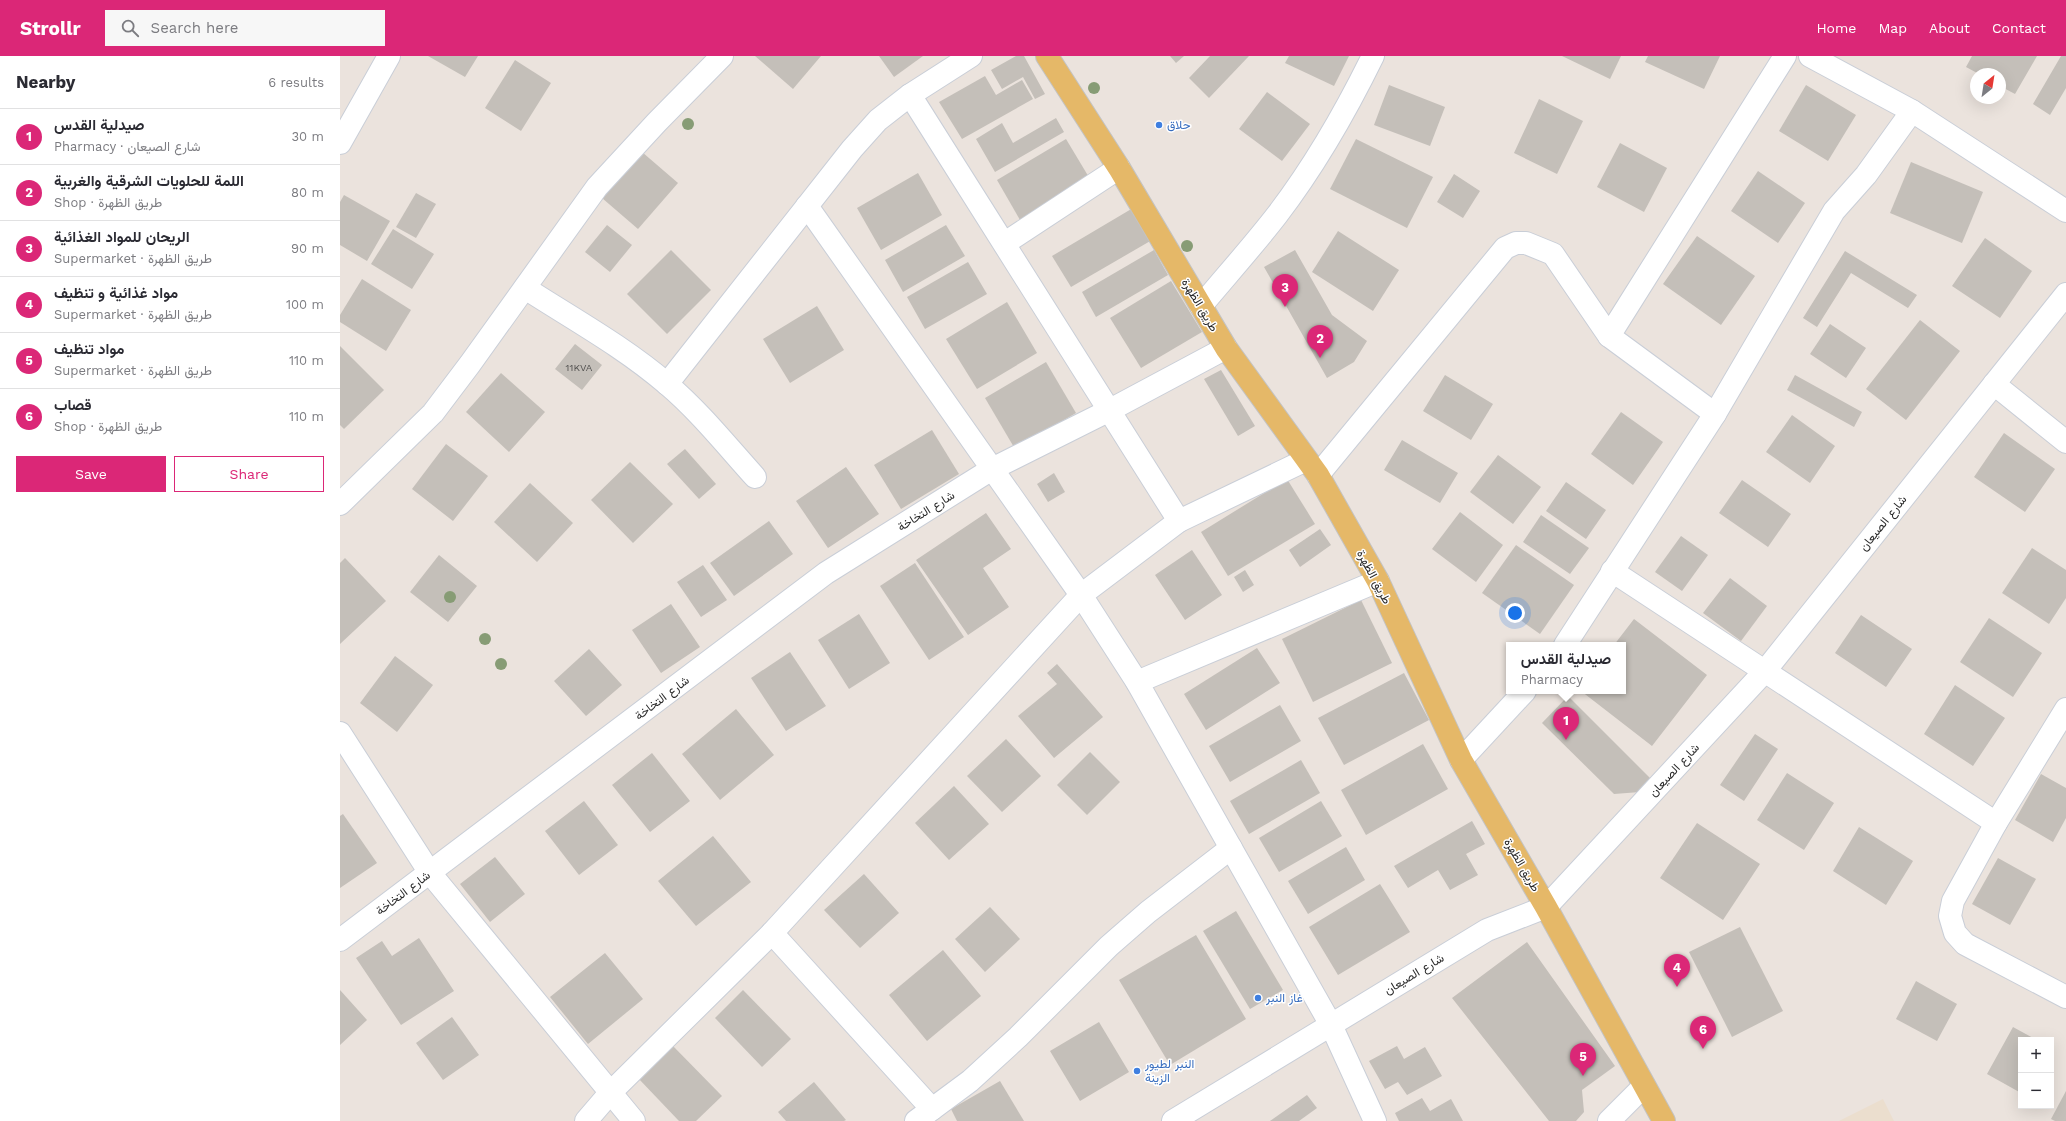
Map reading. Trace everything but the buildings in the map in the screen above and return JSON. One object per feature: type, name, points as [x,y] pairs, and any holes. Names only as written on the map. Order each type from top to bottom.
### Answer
[{"type":"main road","name":"طريق الظهرة","points":[[1047,56],[1119,168],[1226,348],[1312,468],[1378,581],[1462,760],[1546,907],[1664,1121]]},
{"type":"street","points":[[340,143],[389,56]]},
{"type":"street","points":[[340,504],[433,413],[597,187],[656,122],[722,56]]},
{"type":"street","points":[[667,384],[852,149],[878,120],[910,95],[971,56]]},
{"type":"street","points":[[1201,306],[1285,203],[1305,174],[1359,85],[1373,56]]},
{"type":"street","points":[[1609,336],[1785,56]]},
{"type":"street","points":[[1810,56],[1912,111],[2066,211]]},
{"type":"street","points":[[910,95],[1005,243],[1179,521]]},
{"type":"street","points":[[1567,642],[1715,414],[1834,211],[1866,175],[1912,111]]},
{"type":"street","points":[[1005,243],[1119,168]]},
{"type":"street","points":[[808,206],[1081,595],[1137,682],[1331,1025],[1375,1121]]},
{"type":"street","points":[[586,1121],[610,1093],[772,933],[1081,595],[1179,521],[1312,468],[1505,248],[1516,243],[1526,243],[1553,254],[1609,336],[1715,414]]},
{"type":"street","points":[[525,288],[634,359],[667,384],[696,412],[756,477]]},
{"type":"street","name":"شارع الصيعان","points":[[1173,1121],[1487,930],[1546,907],[1765,670],[2066,294]]},
{"type":"street","name":"شارع التخاخة","points":[[340,940],[826,573],[992,469],[1110,410],[1226,348]]},
{"type":"street","points":[[1994,384],[2066,442]]},
{"type":"street","points":[[1612,571],[1996,823]]},
{"type":"street","points":[[1137,682],[1378,581]]},
{"type":"street","points":[[1462,760],[1522,694]]},
{"type":"street","points":[[2066,709],[1996,823],[1953,901],[1950,916],[1955,933],[1965,944],[2066,997]]},
{"type":"street","points":[[340,733],[430,873],[634,1121]]},
{"type":"street","points":[[772,933],[924,1115],[970,1081],[1018,1037],[1108,946],[1168,895],[1231,848]]},
{"type":"street","points":[[1609,1121],[1644,1086]]},
{"type":"shaded area","points":[[1883,1099],[1894,1121],[1839,1121]]},
{"type":"place","name":"حلاق","points":[[1159,125]]},
{"type":"place","name":"الريحان للمواد الغذائية","points":[[1285,307]]},
{"type":"place","name":"اللمة للحلويات الشرقية والغربية","points":[[1320,358]]},
{"type":"place","name":"صيدلية القدس","points":[[1566,740]]},
{"type":"place","name":"مواد غذائية و تنظيف","points":[[1677,987]]},
{"type":"place","name":"غاز النبر","points":[[1258,998]]},
{"type":"place","name":"قصاب","points":[[1703,1049]]},
{"type":"place","name":"النبر لطيور الزينة","points":[[1137,1071]]},
{"type":"place","name":"مواد تنظيف","points":[[1583,1076]]}]
